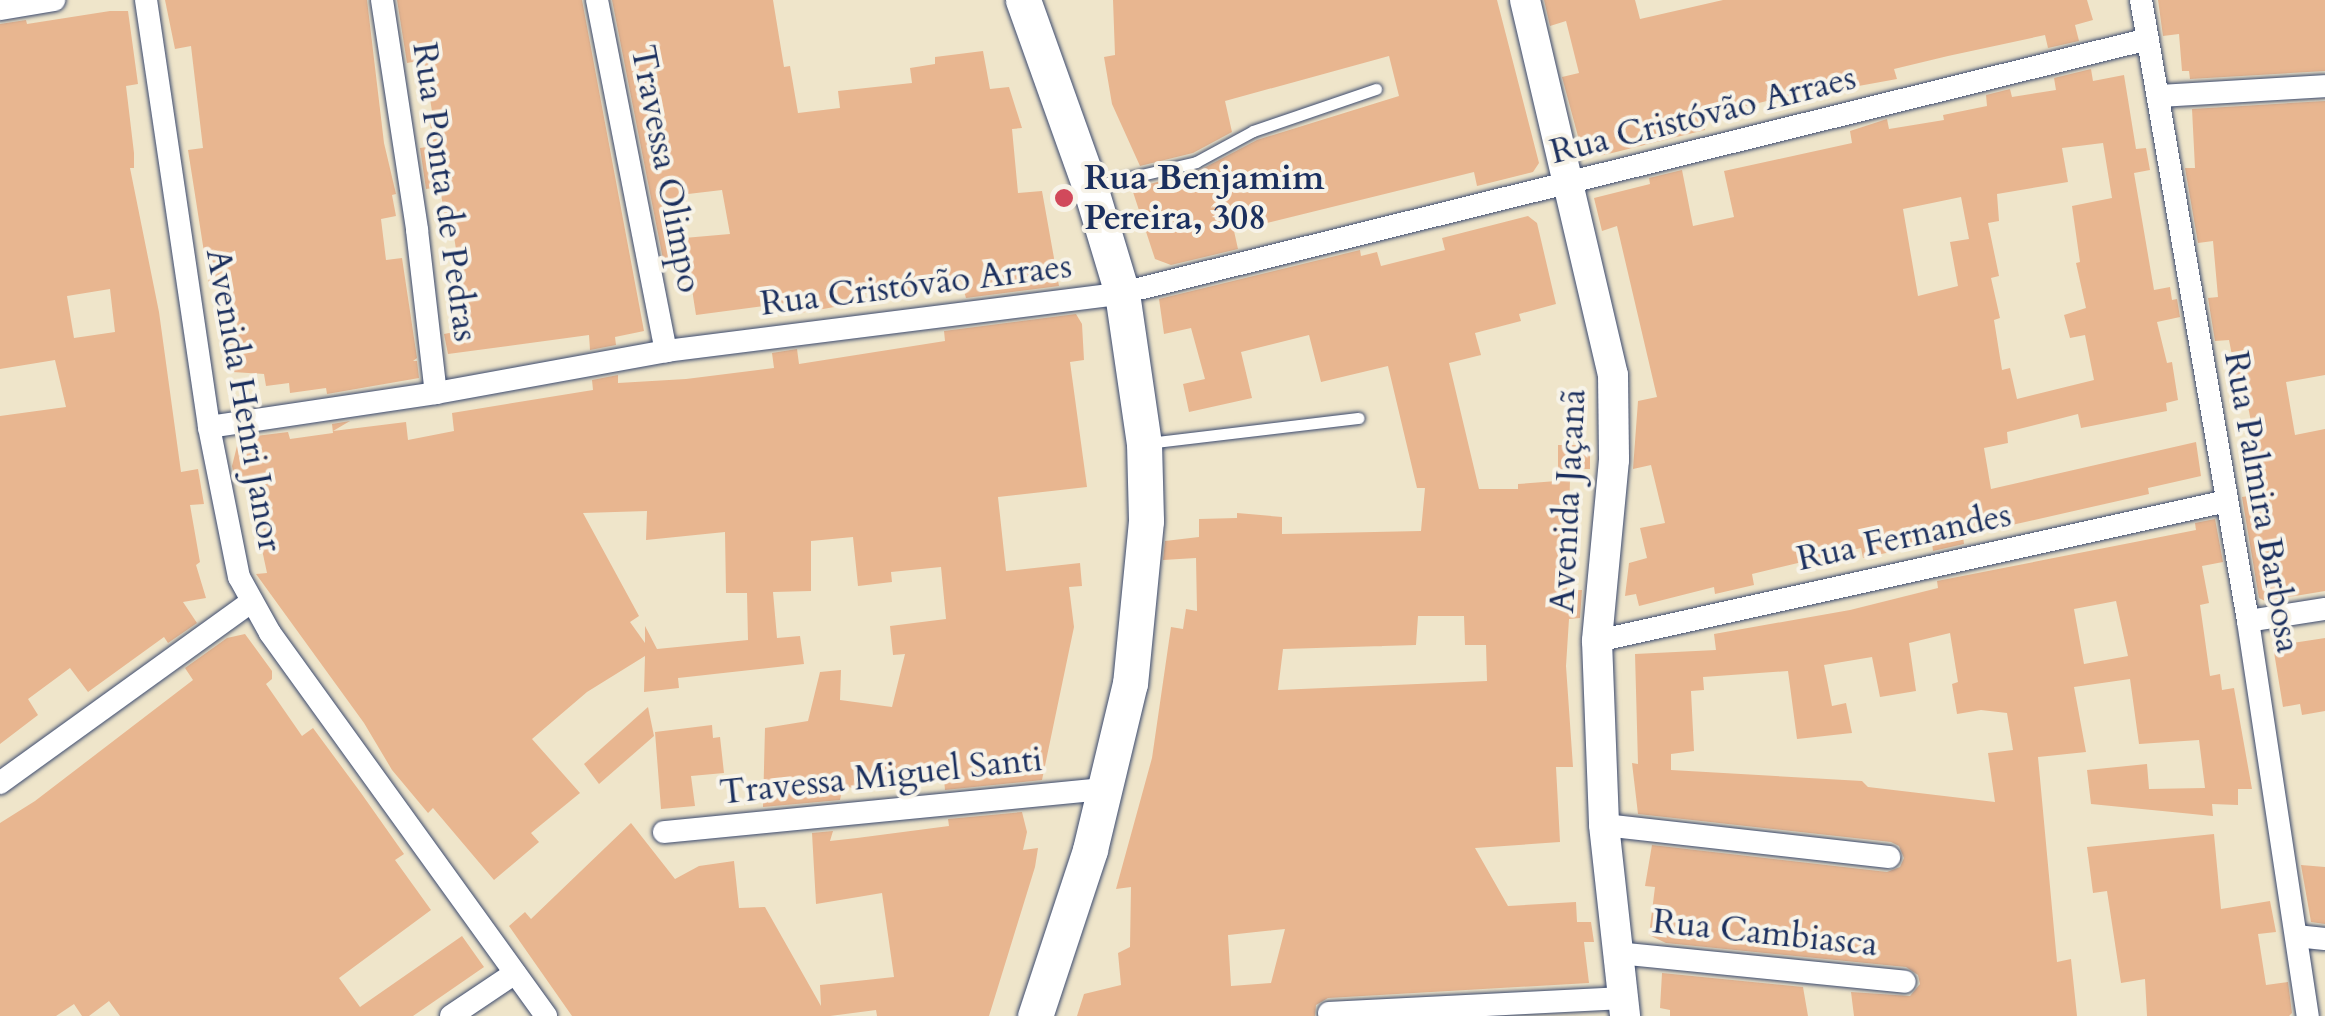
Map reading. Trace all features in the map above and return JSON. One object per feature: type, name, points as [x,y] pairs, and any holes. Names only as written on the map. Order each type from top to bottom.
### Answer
[{"type":"main road","points":[[1022,0],[1090,188],[1122,293],[1144,444],[1146,522],[1130,684],[1090,850],[1035,1016]]},
{"type":"street","points":[[0,9],[54,0]]},
{"type":"street","name":"Avenida Henri Janor","points":[[146,0],[209,427],[230,545],[250,603],[546,1016]]},
{"type":"street","name":"Rua Ponta de Pedras","points":[[382,0],[418,230],[436,393]]},
{"type":"street","name":"Travessa Olimpo","points":[[598,0],[666,351]]},
{"type":"street","name":"Avenida Jaçanã","points":[[1525,0],[1613,375],[1614,460],[1596,640],[1604,825],[1624,1007]]},
{"type":"street","name":"Rua Palmira Barbosa","points":[[2141,0],[2248,621],[2308,1016]]},
{"type":"street","name":"Rua Cristóvão Arraes","points":[[209,427],[436,393],[666,351],[1122,293],[2148,39]]},
{"type":"street","points":[[2158,96],[2325,86]]},
{"type":"street","name":"Rua Fernandes","points":[[1596,640],[2227,501]]},
{"type":"street","points":[[0,783],[250,603]]},
{"type":"street","points":[[2248,621],[2325,609]]},
{"type":"street","name":"Travessa Miguel Santi","points":[[664,832],[1106,788]]},
{"type":"street","points":[[1604,825],[1888,857]]},
{"type":"street","points":[[2296,936],[2325,939]]},
{"type":"street","name":"Rua Cambiasca","points":[[1617,953],[1905,982]]},
{"type":"street","points":[[450,1016],[515,972]]},
{"type":"street","points":[[1328,1013],[1624,1007]]},
{"type":"lane","points":[[1090,188],[1196,162],[1253,132],[1376,89]]},
{"type":"lane","points":[[1144,444],[1359,418]]},
{"type":"building","points":[[165,0],[367,0],[384,143],[396,194],[392,195],[396,216],[381,219],[386,260],[402,258],[417,358],[413,361],[417,361],[419,378],[327,394],[326,388],[290,393],[289,383],[266,386],[264,374],[233,372],[218,282],[209,284],[188,150],[203,148],[191,46],[175,49]]},
{"type":"building","points":[[397,0],[582,0],[644,331],[615,337],[616,345],[590,350],[589,335],[448,354],[444,334],[464,330],[456,281],[461,280],[450,212],[444,213],[440,187],[426,189],[420,148],[434,146],[429,119],[433,118],[424,60],[407,63]]},
{"type":"building","points":[[612,0],[773,0],[784,67],[790,66],[798,113],[840,108],[838,91],[912,83],[910,68],[935,64],[935,57],[983,51],[990,89],[1009,87],[1022,128],[1012,129],[1018,193],[1042,191],[1059,286],[966,298],[961,281],[898,294],[898,290],[849,295],[851,304],[795,314],[793,302],[696,315],[684,238],[730,234],[722,190],[688,194],[676,256],[663,259]]},
{"type":"building","points":[[1113,0],[1497,0],[1539,163],[1533,172],[1477,186],[1474,172],[1234,231],[1238,249],[1171,265],[1155,259],[1132,189],[1200,170],[1257,140],[1399,96],[1389,56],[1225,101],[1232,132],[1193,153],[1140,166],[1112,104],[1104,57],[1115,55]]},
{"type":"building","points":[[1544,0],[1635,0],[1640,19],[1723,0],[2087,0],[2093,20],[2075,25],[2079,41],[2048,48],[2045,35],[1948,56],[1894,69],[1897,79],[1853,87],[1851,80],[1702,117],[1705,130],[1600,156],[1579,140],[1562,77],[1579,73],[1566,21],[1550,26]]},
{"type":"building","points":[[2158,0],[2325,0],[2325,71],[2190,79],[2189,71],[2182,71],[2179,34],[2163,36]]},
{"type":"building","points":[[128,11],[138,84],[126,86],[134,153],[134,168],[130,168],[159,312],[181,472],[198,469],[204,504],[190,505],[200,562],[196,565],[206,598],[183,602],[197,623],[168,643],[164,637],[88,692],[70,668],[28,699],[38,715],[0,744],[0,416],[66,407],[55,360],[0,369],[0,24],[26,20],[27,24]],"holes":[[[110,289],[115,332],[74,338],[67,296]]]},
{"type":"building","points":[[2091,69],[2093,81],[2124,75],[2136,149],[2146,148],[2150,170],[2134,173],[2154,290],[2170,287],[2180,317],[2157,322],[2167,363],[2172,362],[2178,400],[2166,403],[2167,411],[2081,428],[2078,414],[2007,432],[2008,443],[1984,448],[1991,489],[2196,442],[2201,476],[2148,488],[2149,494],[1963,536],[1964,544],[1933,551],[1932,543],[1863,558],[1861,548],[1752,574],[1754,585],[1715,594],[1714,587],[1639,606],[1636,594],[1625,596],[1629,563],[1647,558],[1640,528],[1665,523],[1651,465],[1633,469],[1638,401],[1657,397],[1617,226],[1602,231],[1594,198],[1650,184],[1649,178],[1682,170],[1693,226],[1734,217],[1724,171],[1852,143],[1850,131],[1887,119],[1889,129],[1944,120],[1943,115],[1987,106],[1986,95],[2010,89],[2012,97],[2056,90],[2054,78]],"holes":[[[2103,143],[2112,198],[2072,206],[2080,262],[2076,263],[2086,308],[2064,315],[2070,338],[2085,335],[2094,380],[2017,399],[2010,368],[2002,370],[1994,320],[2000,318],[1991,278],[1999,276],[1988,223],[1999,221],[1997,194],[2068,182],[2062,148]],[[1961,197],[1969,239],[1950,242],[1958,286],[1918,296],[1903,209]]]},
{"type":"building","points":[[2325,101],[2325,375],[2286,382],[2295,435],[2325,429],[2325,591],[2265,601],[2259,598],[2242,497],[2255,495],[2247,450],[2256,448],[2243,380],[2237,381],[2229,340],[2215,341],[2208,298],[2218,297],[2213,241],[2198,243],[2185,168],[2195,168],[2192,109]]},
{"type":"building","points":[[1528,216],[1537,223],[1556,304],[1519,314],[1521,321],[1475,333],[1481,355],[1449,363],[1479,489],[1518,489],[1518,484],[1570,480],[1567,590],[1582,590],[1580,618],[1569,619],[1566,666],[1573,767],[1556,767],[1560,842],[1475,848],[1508,906],[1576,902],[1577,922],[1591,922],[1594,942],[1584,942],[1589,983],[1328,998],[1316,1005],[1315,1016],[1077,1016],[1084,994],[1121,985],[1118,953],[1130,947],[1131,887],[1116,889],[1152,758],[1171,627],[1183,629],[1186,609],[1197,611],[1196,558],[1163,560],[1165,541],[1199,537],[1199,519],[1237,518],[1237,513],[1282,517],[1282,534],[1421,531],[1425,488],[1417,488],[1388,366],[1321,382],[1309,335],[1241,352],[1252,398],[1189,412],[1183,384],[1205,379],[1191,328],[1164,334],[1159,299],[1360,250],[1361,256],[1377,252],[1381,266],[1445,250],[1442,238]],"holes":[[[1418,616],[1464,616],[1465,645],[1486,645],[1487,681],[1278,690],[1283,649],[1416,645]],[[1285,929],[1271,983],[1231,986],[1228,935]]]},
{"type":"building","points":[[1076,314],[1082,324],[1084,360],[1070,362],[1087,487],[998,497],[1006,571],[1080,563],[1082,586],[1069,587],[1074,627],[1042,780],[945,790],[944,779],[858,789],[843,786],[840,800],[763,807],[765,728],[808,721],[820,672],[841,670],[840,700],[892,707],[905,654],[893,655],[890,626],[946,619],[941,567],[891,572],[892,582],[858,586],[853,537],[811,541],[811,591],[773,592],[777,638],[800,636],[804,664],[678,678],[679,688],[644,692],[645,656],[587,692],[532,739],[580,793],[531,833],[539,842],[494,880],[433,808],[428,813],[392,770],[364,723],[256,574],[267,573],[261,545],[266,544],[255,481],[236,484],[232,466],[239,438],[288,432],[290,439],[333,433],[332,424],[350,421],[333,431],[406,422],[408,440],[454,431],[452,413],[593,390],[592,380],[618,375],[618,383],[686,379],[774,368],[772,353],[797,349],[799,364],[945,341],[944,331]],"holes":[[[647,511],[646,540],[725,532],[726,593],[747,593],[748,640],[657,649],[645,626],[645,643],[630,622],[639,616],[583,513]]]},
{"type":"building","points":[[1558,445],[1590,445],[1590,469],[1558,469]]},
{"type":"building","points":[[2215,519],[2223,562],[2202,566],[2209,603],[2200,605],[2210,676],[2220,674],[2222,690],[2234,688],[2252,789],[2238,789],[2238,805],[2212,804],[2213,816],[2091,804],[2087,770],[2147,764],[2149,789],[2205,788],[2199,740],[2139,744],[2130,679],[2074,687],[2086,752],[2038,757],[2057,962],[2071,959],[2077,1016],[1854,1016],[1851,992],[1910,996],[1920,984],[1918,975],[1906,967],[1666,943],[1649,935],[1655,887],[1645,886],[1652,845],[1887,872],[1900,867],[1904,858],[1899,846],[1891,842],[1638,814],[1632,763],[1638,764],[1635,654],[1716,650],[1714,634],[1850,610],[1938,588],[1937,581],[2196,530],[2195,523]],"holes":[[[2116,601],[2128,656],[2084,664],[2074,609]],[[1950,633],[1958,682],[1952,684],[1957,714],[1981,710],[2007,713],[2013,750],[1988,753],[1995,802],[1868,787],[1862,781],[1671,770],[1671,754],[1694,751],[1691,691],[1704,690],[1703,677],[1788,671],[1797,739],[1852,733],[1846,703],[1832,706],[1824,665],[1872,657],[1880,697],[1916,691],[1909,643]]]},
{"type":"building","points":[[245,634],[272,671],[272,679],[266,684],[302,736],[313,728],[361,793],[404,854],[395,860],[431,910],[339,978],[360,1007],[462,936],[484,967],[413,1016],[120,1016],[109,1001],[89,1016],[82,1016],[74,1004],[56,1016],[0,1016],[0,823],[35,801],[193,680],[185,668],[227,638]]},
{"type":"building","points":[[2325,638],[2325,711],[2302,715],[2300,704],[2283,707],[2273,646]]},
{"type":"building","points":[[648,707],[654,736],[599,784],[584,764]]},
{"type":"building","points":[[712,725],[713,738],[720,737],[724,773],[691,776],[695,806],[661,809],[655,732]]},
{"type":"building","points":[[1022,812],[1027,832],[1023,850],[1038,848],[1035,867],[989,1016],[877,1016],[876,1010],[830,1016],[572,1016],[509,926],[525,912],[531,919],[631,823],[675,879],[699,866],[734,861],[739,908],[765,907],[821,1006],[820,985],[894,977],[882,893],[816,904],[812,833],[833,831],[830,841],[949,826],[948,819]]},
{"type":"building","points":[[2214,834],[2221,909],[2270,901],[2276,932],[2258,934],[2266,985],[2288,982],[2292,1013],[2289,1016],[2147,1016],[2145,979],[2121,983],[2107,891],[2093,893],[2087,847]]},
{"type":"building","points":[[2301,865],[2325,867],[2325,924],[2311,922]]},
{"type":"building","points":[[1662,973],[1803,987],[1808,1016],[1670,1016],[1670,1010],[1660,1008]]},
{"type":"place","name":"Rua Benjamim Pereira, 308","points":[[1064,198]]}]
